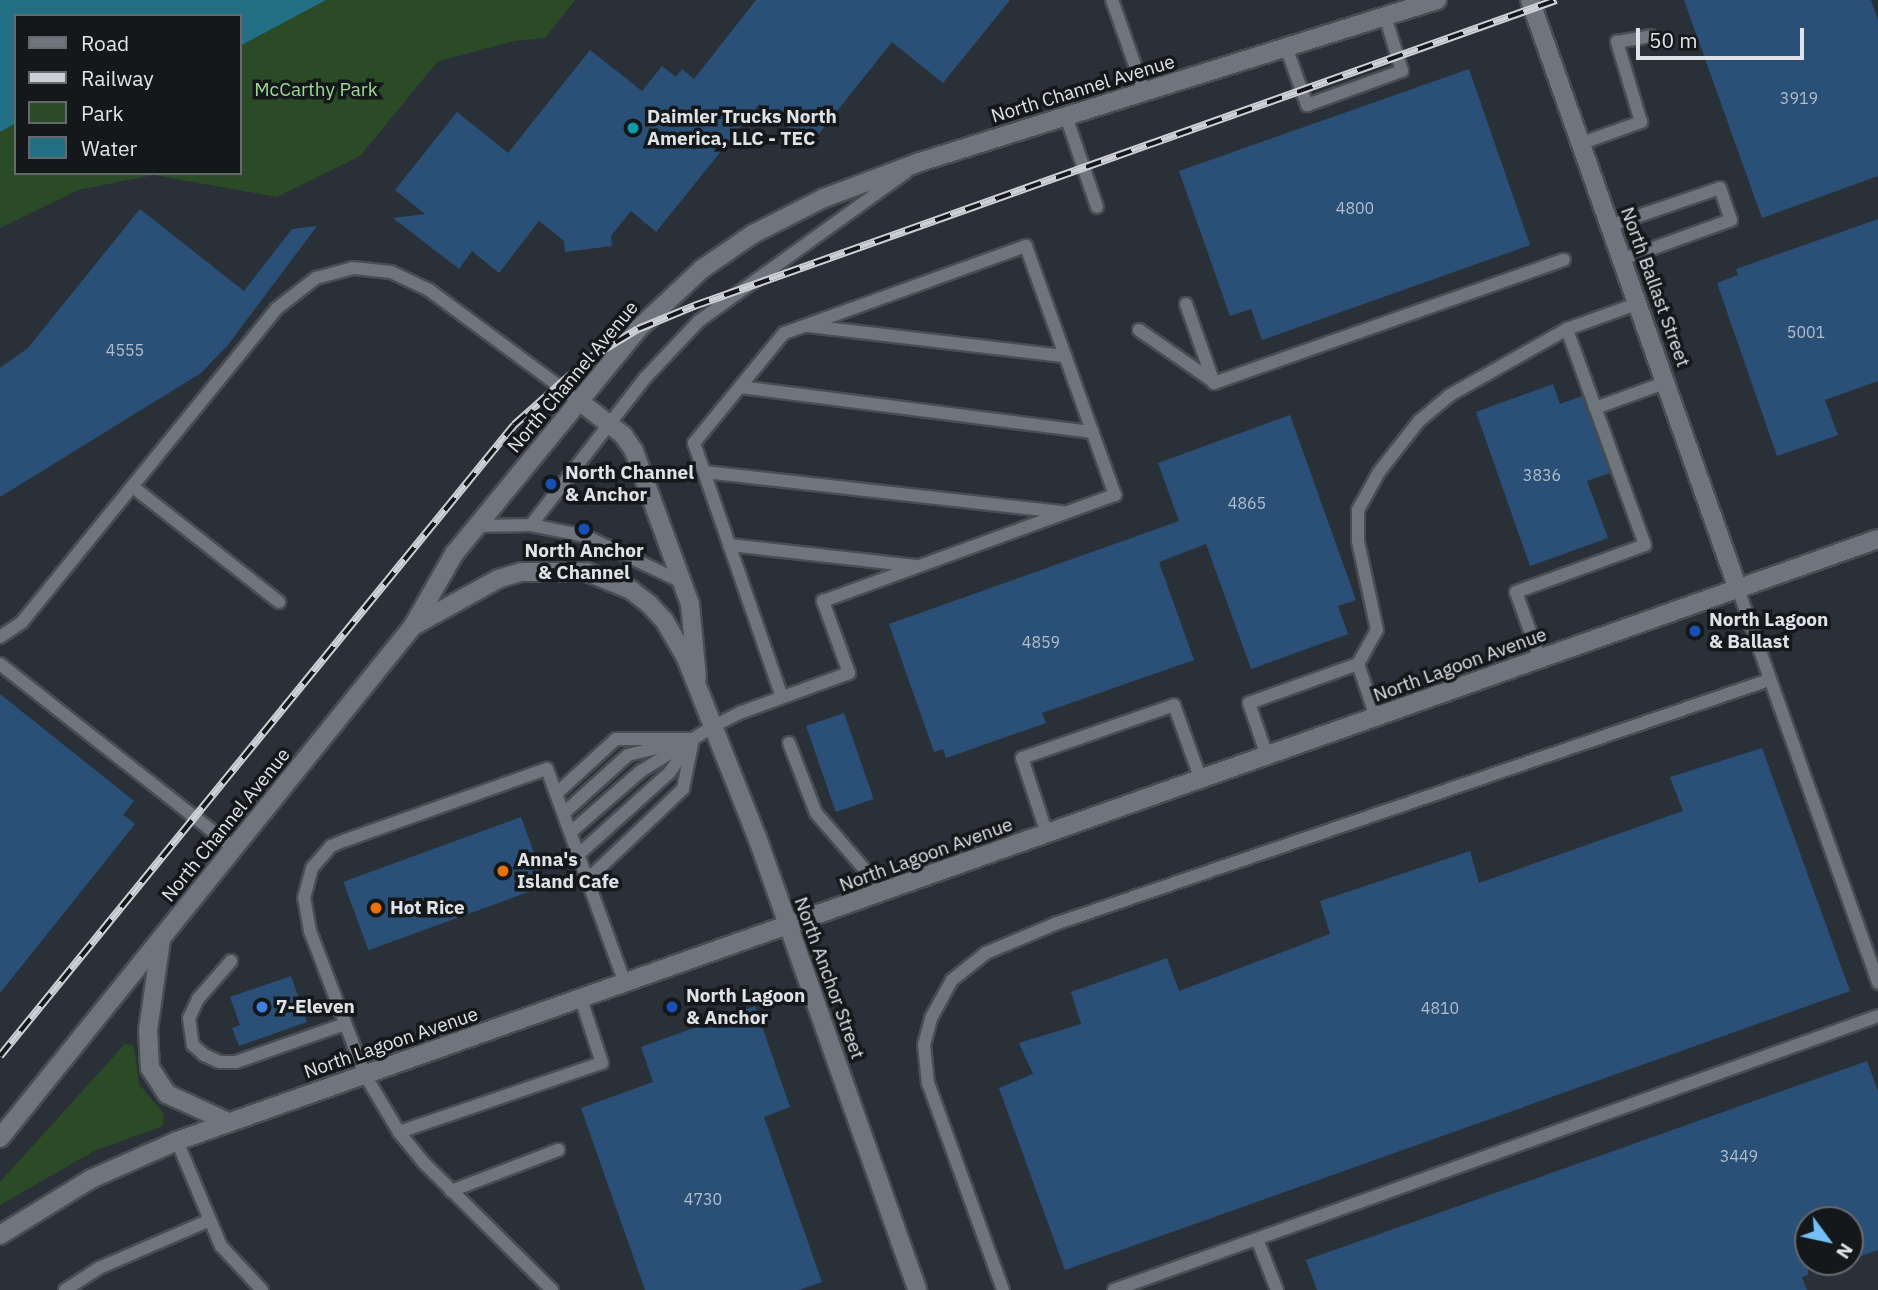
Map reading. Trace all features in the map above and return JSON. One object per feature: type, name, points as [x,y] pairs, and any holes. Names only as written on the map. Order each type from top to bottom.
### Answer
[{"type":"street","name":"North Channel Avenue","points":[[0,1138],[413,626],[454,554],[579,401],[655,311],[727,251],[800,209],[920,162],[1437,0]]},
{"type":"street","name":"North Ballast Street","points":[[1531,0],[1738,589]]},
{"type":"street","name":"North Anchor Street","points":[[579,401],[610,425],[634,451],[690,604],[697,681]]},
{"type":"street","name":"North Lagoon Avenue","points":[[0,1235],[91,1179],[228,1122],[1878,539]]},
{"type":"street","name":"North Anchor Street","points":[[413,626],[498,579],[543,569],[587,572],[631,590],[649,604],[675,636],[697,681],[788,925],[918,1290]]},
{"type":"street","points":[[161,940],[148,1030],[150,1068],[167,1094],[228,1122]]},
{"type":"lane","points":[[1112,0],[1144,91]]},
{"type":"lane","points":[[1286,47],[1307,105],[1402,71],[1385,16]]},
{"type":"lane","points":[[1582,143],[1641,122],[1617,42],[1650,36]]},
{"type":"lane","points":[[1066,116],[1097,207]]},
{"type":"lane","points":[[531,525],[664,356],[717,306],[920,162]]},
{"type":"lane","points":[[1609,226],[1720,188],[1731,220],[1623,259]]},
{"type":"lane","points":[[571,832],[641,771],[714,726],[782,697],[849,673],[823,601],[1115,495],[1026,246],[784,333],[694,443],[782,697]]},
{"type":"lane","points":[[1214,383],[1563,260]]},
{"type":"lane","points":[[0,637],[22,622],[276,309],[316,278],[353,268],[391,272],[429,290],[579,401]]},
{"type":"lane","points":[[1267,756],[1248,703],[1358,664],[1377,630],[1358,541],[1358,510],[1379,472],[1419,421],[1450,395],[1567,329],[1639,303]]},
{"type":"lane","points":[[1186,304],[1214,383]]},
{"type":"lane","points":[[804,326],[1065,356]]},
{"type":"lane","points":[[1540,659],[1516,592],[1645,545],[1567,329]]},
{"type":"lane","points":[[1139,330],[1214,383]]},
{"type":"lane","points":[[1595,408],[1667,382]]},
{"type":"lane","points":[[740,387],[1092,432]]},
{"type":"lane","points":[[704,472],[1066,513]]},
{"type":"lane","points":[[133,487],[279,602]]},
{"type":"lane","points":[[477,526],[531,525],[611,545],[682,582]]},
{"type":"lane","points":[[729,545],[919,566]]},
{"type":"lane","points":[[1738,589],[1878,983]]},
{"type":"lane","points":[[0,664],[234,848]]},
{"type":"lane","points":[[1358,664],[1377,717]]},
{"type":"lane","points":[[1003,1290],[928,1083],[924,1045],[931,1018],[961,973],[986,953],[1055,924],[1769,680]]},
{"type":"lane","points":[[1047,834],[1022,758],[1174,705],[1201,780]]},
{"type":"lane","points":[[557,793],[616,739],[693,739]]},
{"type":"lane","points":[[564,813],[628,755],[693,739]]},
{"type":"lane","points":[[579,854],[669,773],[693,739]]},
{"type":"lane","points":[[588,879],[683,789],[693,739]]},
{"type":"lane","points":[[789,743],[816,813],[867,872],[878,894]]},
{"type":"lane","points":[[552,1290],[451,1191],[399,1132],[365,1075],[310,931],[304,898],[312,868],[331,846],[547,769],[625,983]]},
{"type":"lane","points":[[231,961],[198,999],[189,1018],[193,1045],[204,1055],[220,1062],[236,1062],[345,1024]]},
{"type":"lane","points":[[399,1132],[602,1063],[581,999]]},
{"type":"lane","points":[[1114,1290],[1878,1016]]},
{"type":"lane","points":[[177,1141],[221,1246],[262,1290]]},
{"type":"lane","points":[[451,1191],[558,1150]]},
{"type":"lane","points":[[65,1290],[99,1268],[210,1220]]},
{"type":"lane","points":[[1257,1239],[1277,1290]]},
{"type":"green space","name":"McCarthy Park","points":[[326,0],[575,0],[545,38],[515,41],[438,61],[360,156],[277,197],[154,175],[242,175],[242,45]]},
{"type":"green space","name":"McCarthy Park","points":[[14,124],[14,175],[154,175],[78,190],[0,228],[0,132]]},
{"type":"green space","points":[[125,1044],[134,1046],[139,1084],[164,1114],[163,1126],[94,1151],[0,1205],[0,1182]]},
{"type":"water","points":[[0,0],[326,0],[242,45],[242,14],[14,14],[14,124],[0,132]]},
{"type":"building","name":"Daimler Trucks North America, LLC - TEC","points":[[756,0],[1010,0],[943,83],[892,42],[810,145],[759,104],[656,232],[631,211],[611,236],[612,246],[565,252],[564,241],[539,221],[499,273],[472,251],[459,269],[393,218],[425,214],[395,190],[457,112],[508,153],[590,50],[642,91],[662,66],[676,77],[682,69],[694,79]]},
{"type":"building","points":[[1684,0],[1871,0],[1878,20],[1878,176],[1762,218]]},
{"type":"building","points":[[1469,69],[1530,245],[1262,340],[1251,309],[1230,316],[1179,171]]},
{"type":"building","points":[[140,209],[244,291],[292,229],[317,226],[228,345],[201,373],[0,497],[0,368],[28,348]]},
{"type":"building","points":[[1878,219],[1878,381],[1825,400],[1838,435],[1777,456],[1717,283],[1738,275],[1736,269]]},
{"type":"building","points":[[1553,384],[1560,404],[1582,396],[1610,473],[1587,481],[1608,538],[1530,566],[1476,412]]},
{"type":"building","points":[[1290,415],[1356,600],[1338,606],[1348,634],[1251,669],[1206,544],[1159,562],[1194,660],[1042,713],[1046,723],[946,758],[943,749],[934,752],[889,624],[1179,521],[1158,463]]},
{"type":"building","points":[[0,694],[134,801],[123,815],[135,824],[0,993]]},
{"type":"building","points":[[844,713],[874,799],[836,812],[806,726]]},
{"type":"building","points":[[1762,748],[1850,991],[1065,1270],[999,1088],[1033,1074],[1019,1043],[1081,1024],[1071,992],[1167,958],[1179,991],[1330,934],[1320,901],[1470,851],[1479,883],[1683,811],[1670,777]]},
{"type":"building","points":[[521,817],[546,886],[368,950],[343,882]]},
{"type":"building","points":[[291,976],[307,1022],[239,1046],[232,1028],[240,1025],[230,997]]},
{"type":"building","points":[[755,1006],[790,1107],[764,1117],[822,1282],[799,1290],[645,1290],[581,1108],[653,1082],[641,1047]]},
{"type":"building","points":[[1867,1061],[1878,1091],[1878,1250],[1864,1255],[1864,1206],[1794,1206],[1794,1276],[1805,1276],[1802,1277],[1807,1290],[1317,1290],[1306,1260]]},
{"type":"railway","points":[[0,1056],[514,425],[588,359],[638,329],[694,306],[1556,0]]},
{"type":"place","name":"Daimler Trucks North America, LLC - TEC","points":[[633,128]]},
{"type":"place","name":"North Channel & Anchor","points":[[551,484]]},
{"type":"place","name":"North Anchor & Channel","points":[[584,529]]},
{"type":"place","name":"North Lagoon & Ballast","points":[[1695,631]]},
{"type":"place","name":"Anna's Island Cafe","points":[[503,871]]},
{"type":"place","name":"Hot Rice","points":[[376,908]]},
{"type":"place","name":"7-Eleven","points":[[262,1007]]},
{"type":"place","name":"North Lagoon & Anchor","points":[[672,1007]]}]
